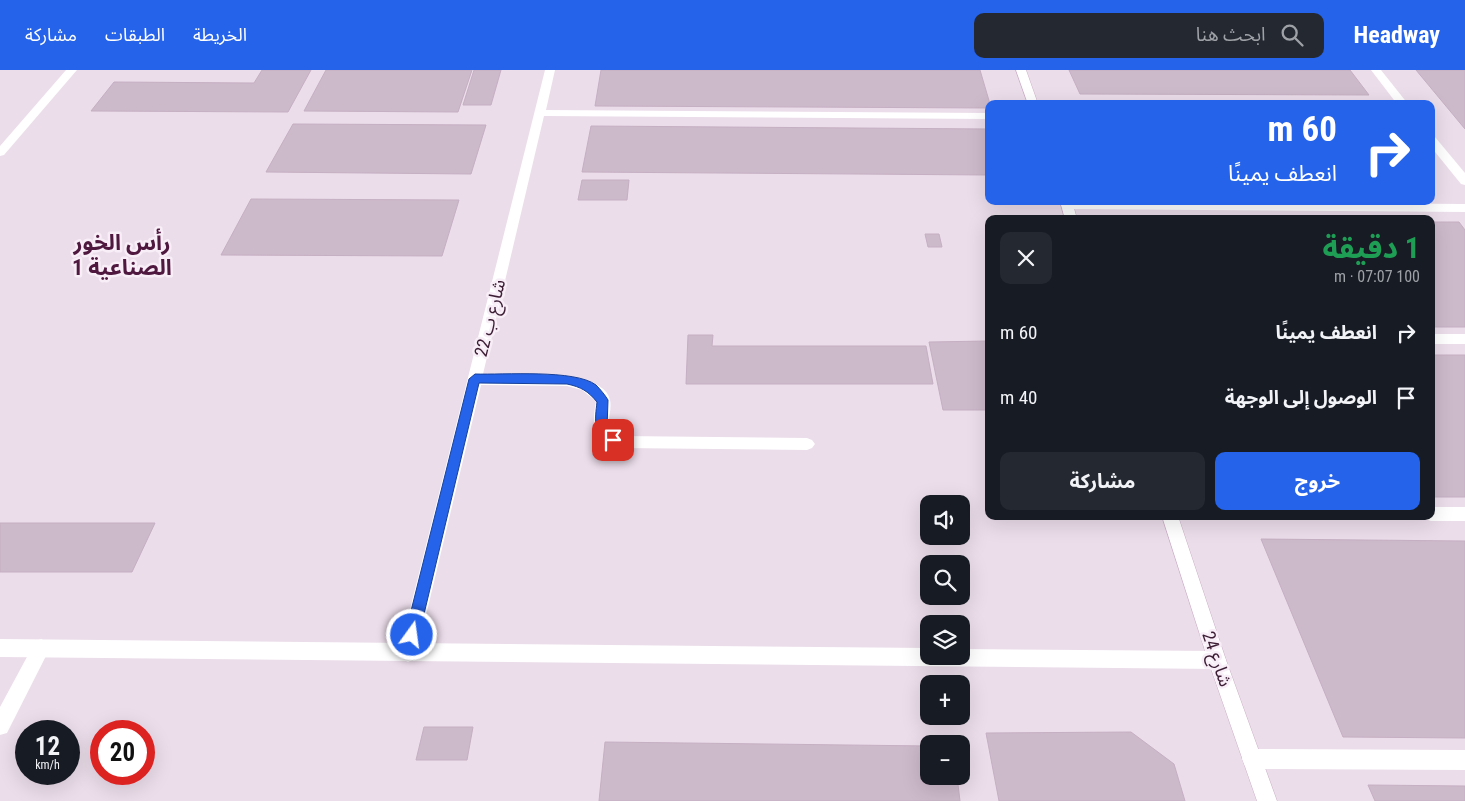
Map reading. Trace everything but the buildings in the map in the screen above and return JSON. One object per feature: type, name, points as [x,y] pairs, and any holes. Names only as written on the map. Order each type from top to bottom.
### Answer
[{"type":"street","points":[[0,154],[72,70]]},
{"type":"street","name":"شارع ب 22","points":[[408,653],[550,70]]},
{"type":"street","points":[[1021,70],[1032,100]]},
{"type":"street","points":[[1376,70],[1400,100]]},
{"type":"street","points":[[540,113],[985,116]]},
{"type":"street","points":[[1435,144],[1465,181]]},
{"type":"street","points":[[1226,205],[1465,208]]},
{"type":"street","points":[[1435,338],[1465,339]]},
{"type":"street","points":[[475,379],[567,380],[592,388],[603,400],[600,424],[602,430],[613,440],[621,442],[807,444]]},
{"type":"street","points":[[1435,514],[1465,514]]},
{"type":"street","name":"شارع 24","points":[[1171,520],[1217,660],[1267,801]]},
{"type":"street","points":[[0,648],[1217,660]]},
{"type":"street","points":[[0,726],[40,648]]},
{"type":"street","points":[[1252,759],[1465,760]]},
{"type":"district","name":"رأس الخور الصناعية 1","points":[[122,254]]},
{"type":"route","points":[[412,635],[475,379],[567,380],[592,388],[603,400],[600,424],[602,430],[606,436],[613,440]]}]
